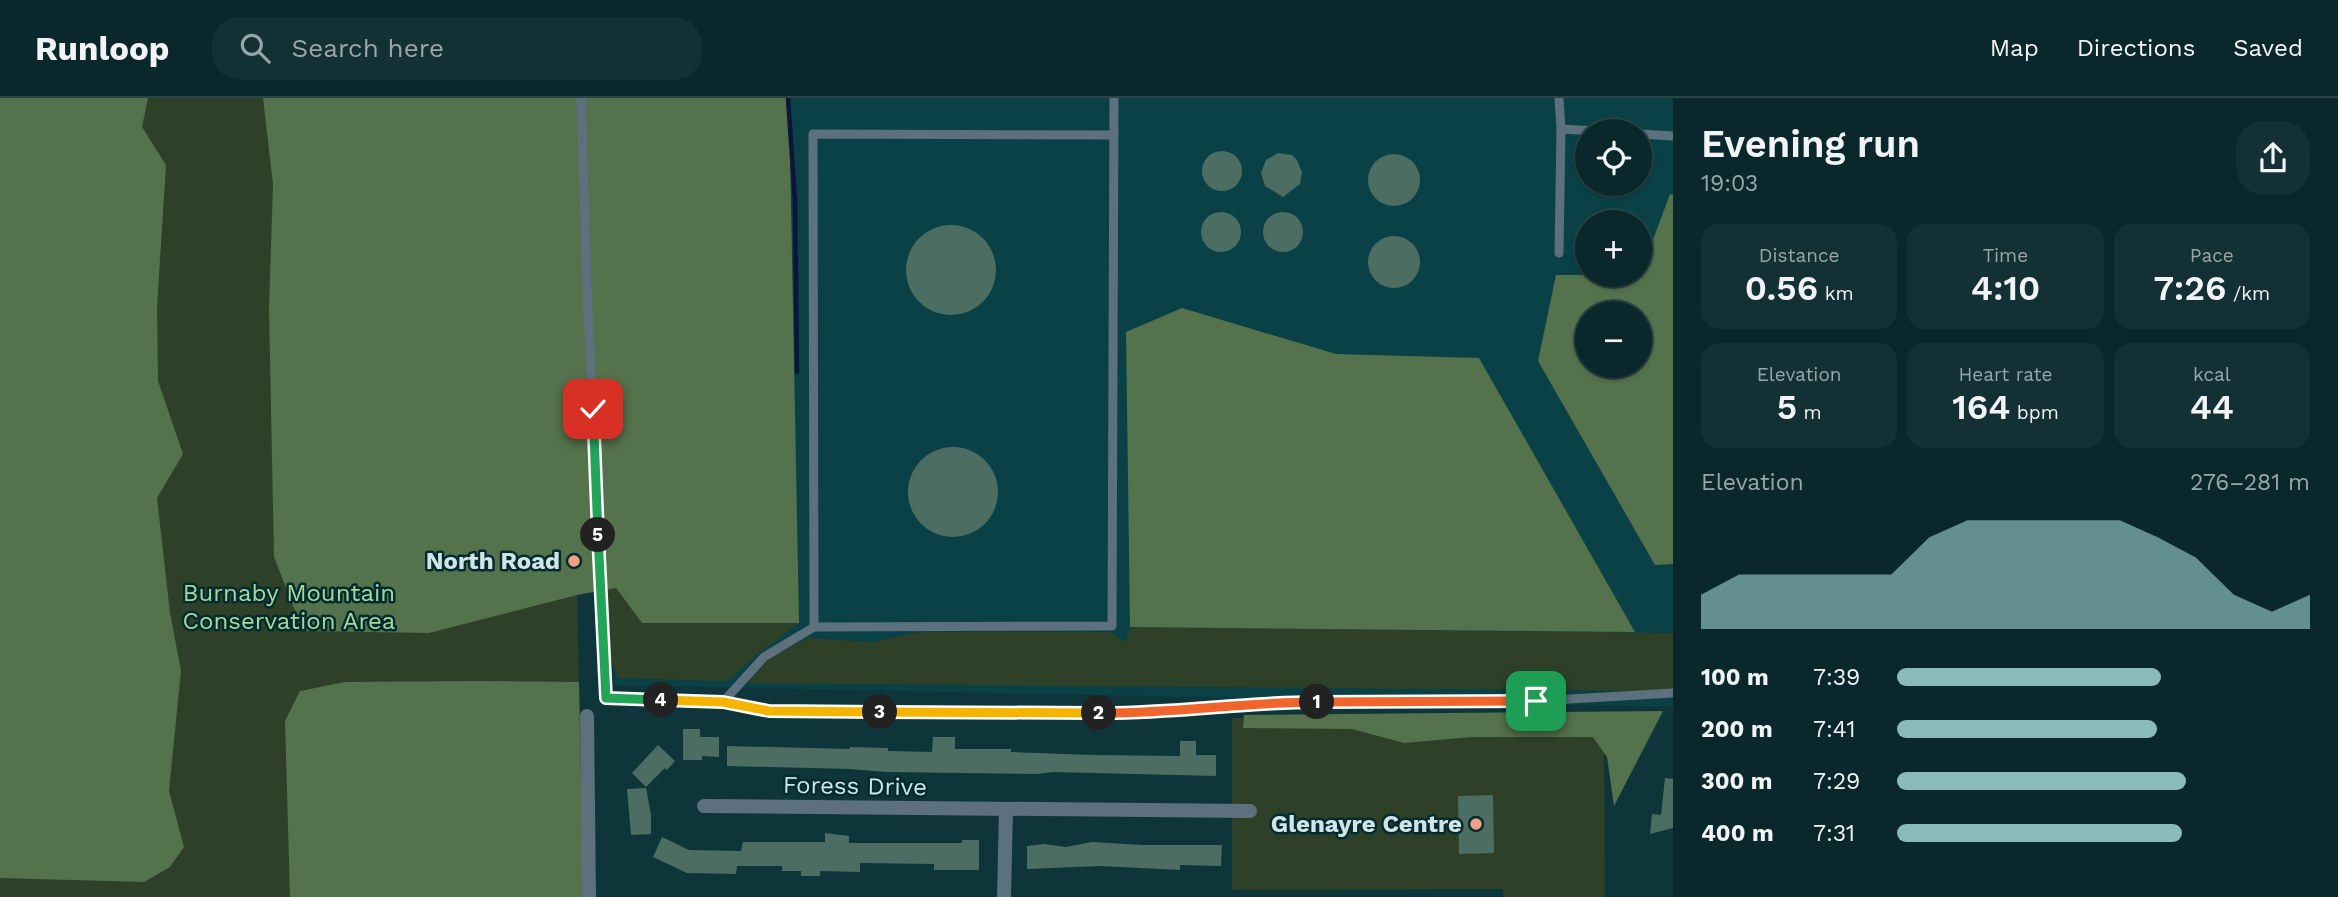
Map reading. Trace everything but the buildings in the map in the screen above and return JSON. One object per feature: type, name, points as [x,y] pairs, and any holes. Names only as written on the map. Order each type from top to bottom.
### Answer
[{"type":"street","points":[[587,716],[590,897]]},
{"type":"street","name":"Foress Drive","points":[[704,806],[1250,811]]},
{"type":"street","points":[[1004,897],[1006,810]]},
{"type":"lane","points":[[581,98],[606,698],[723,702],[769,711],[1139,714],[1269,702],[1536,701],[1673,694]]},
{"type":"lane","points":[[723,702],[764,657],[814,627],[1112,626],[1114,98]]},
{"type":"lane","points":[[1559,98],[1559,253]]},
{"type":"lane","points":[[1561,129],[1575,130]]},
{"type":"lane","points":[[814,627],[813,134],[1114,135]]},
{"type":"lane","points":[[1652,135],[1673,136]]},
{"type":"shaded area","points":[[586,98],[1673,98],[1673,707],[614,685]]},
{"type":"green space","name":"Burnaby Mountain Conservation Area","points":[[0,98],[565,98],[584,897],[0,897]]},
{"type":"green space","points":[[0,98],[148,98],[142,127],[166,165],[157,307],[158,381],[183,454],[157,498],[170,613],[181,671],[169,791],[184,847],[170,867],[144,882],[0,878]]},
{"type":"green space","points":[[263,98],[789,98],[799,623],[642,623],[616,588],[577,595],[429,633],[303,631],[274,557],[269,309],[273,184]]},
{"type":"green space","points":[[1670,194],[1673,195],[1673,564],[1655,565],[1538,361],[1556,275],[1575,275],[1575,287],[1652,287],[1652,243]]},
{"type":"green space","points":[[1182,308],[1336,354],[1479,358],[1635,632],[1130,627],[1126,332]]},
{"type":"green space","points":[[616,588],[642,623],[799,623],[756,655],[728,681],[618,678],[607,651],[607,589]]},
{"type":"green space","points":[[1130,627],[1673,633],[1673,689],[747,683],[769,658],[808,638],[872,642],[921,632],[1110,632],[1126,642]]},
{"type":"green space","points":[[345,682],[579,682],[583,897],[290,897],[285,721],[300,691]]},
{"type":"green space","points":[[1663,711],[1614,806],[1607,757],[1593,737],[1472,737],[1404,743],[1352,729],[1243,728],[1244,715]]},
{"type":"green space","points":[[1604,716],[1605,897],[1503,897],[1503,889],[1232,890],[1232,718]]},
{"type":"waterway","points":[[788,98],[795,201],[797,372]]},
{"type":"place","name":"North Road","points":[[574,561]]},
{"type":"place","name":"Glenayre Centre","points":[[1476,824]]},
{"type":"route","points":[[593,409],[606,698],[723,702],[769,711],[1139,714],[1269,702],[1536,701]]}]
